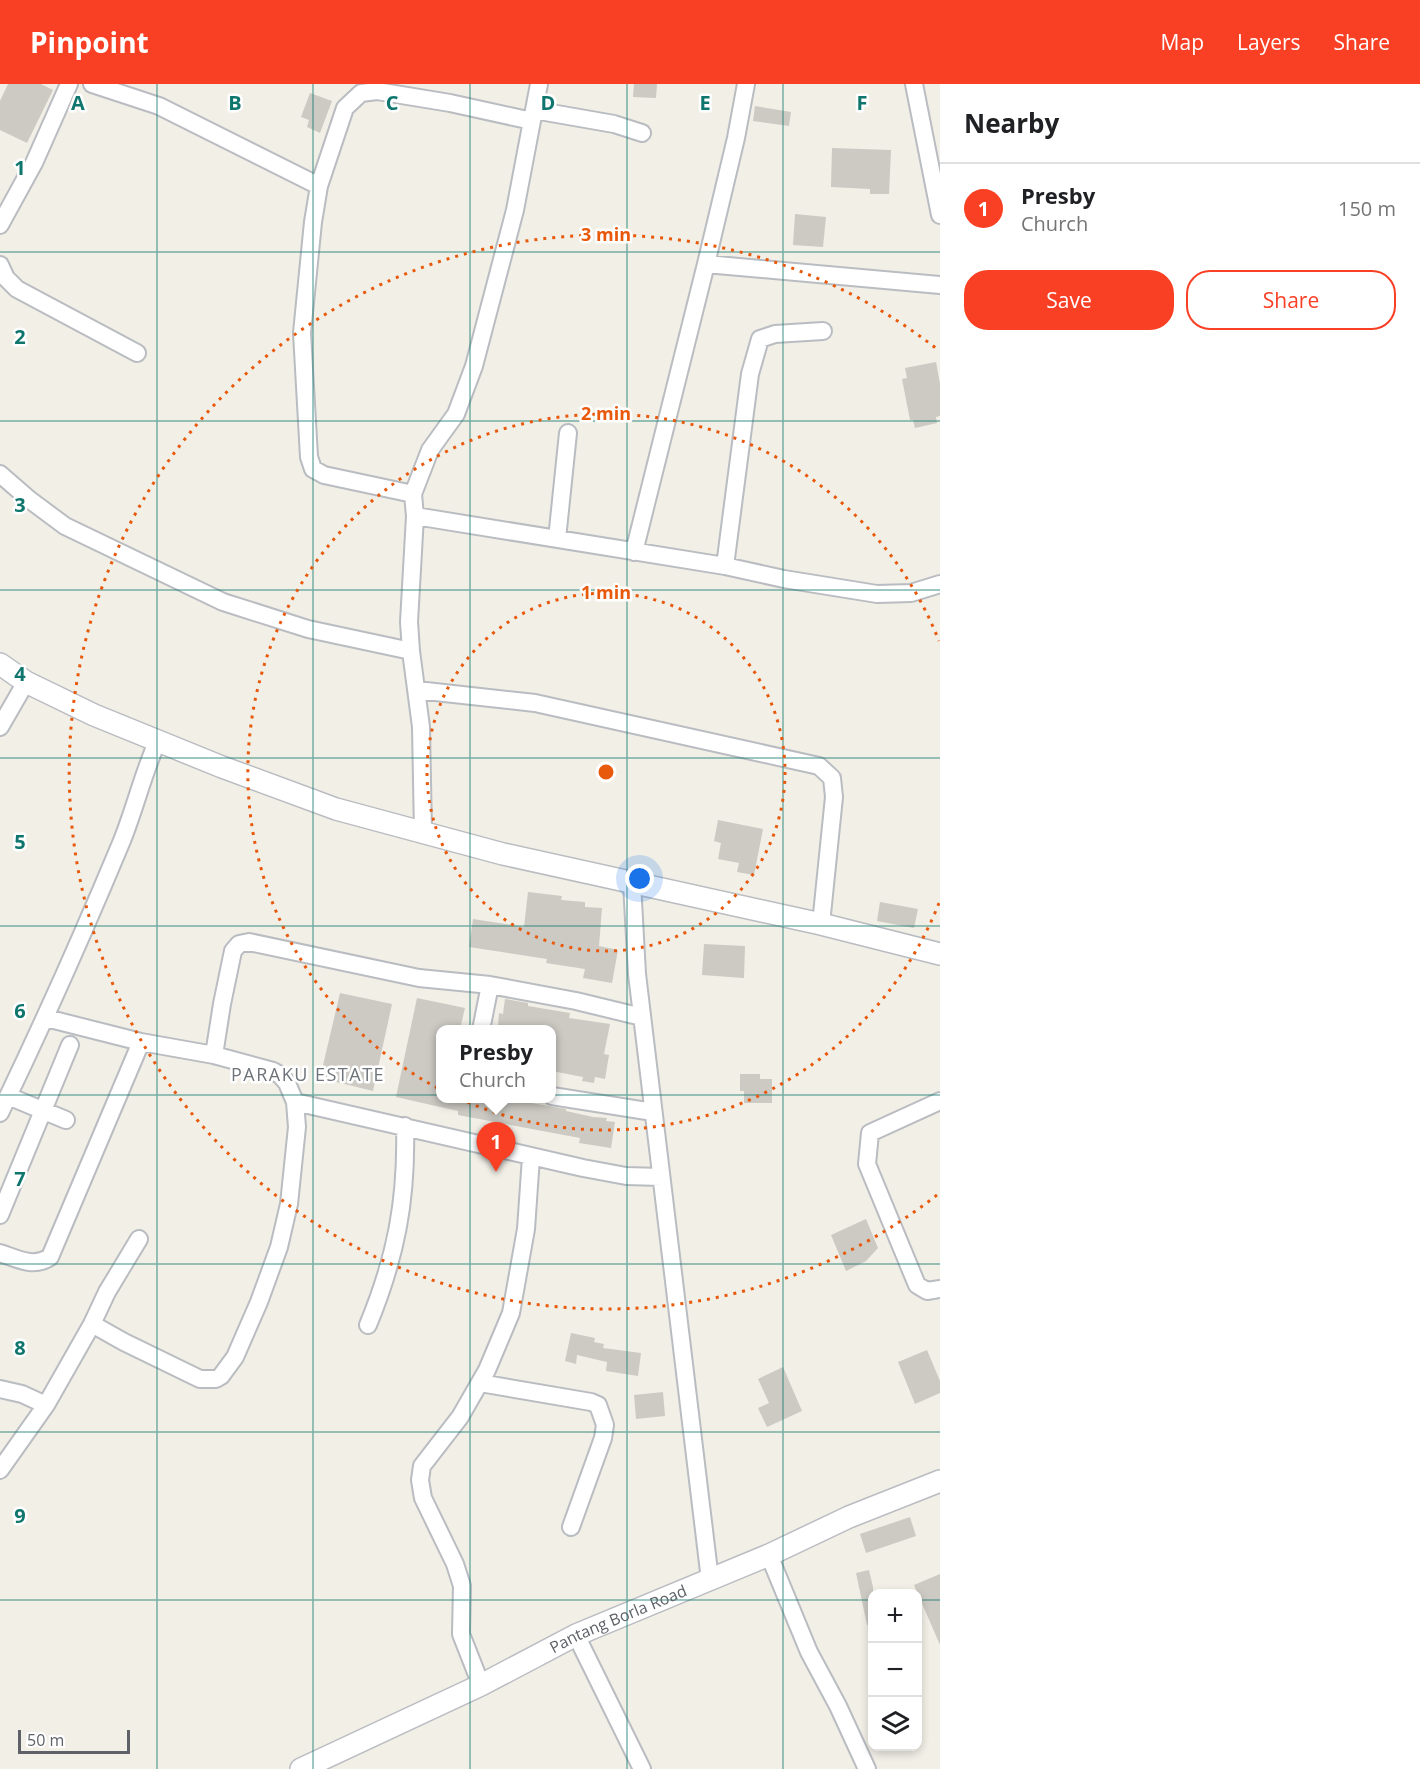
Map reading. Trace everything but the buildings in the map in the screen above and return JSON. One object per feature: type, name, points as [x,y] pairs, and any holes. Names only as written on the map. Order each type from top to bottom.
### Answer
[{"type":"street","points":[[0,225],[34,163],[69,84]]},
{"type":"street","points":[[92,84],[159,106],[319,186]]},
{"type":"street","points":[[423,833],[421,727],[409,622],[415,516],[412,494],[430,450],[456,414],[474,366],[515,210],[540,84]]},
{"type":"street","points":[[634,552],[706,264],[736,138],[746,84]]},
{"type":"street","points":[[914,84],[940,214]]},
{"type":"street","points":[[412,494],[324,475],[314,469],[309,457],[302,333],[313,222],[319,186],[345,108],[361,93],[377,91],[533,116],[614,124],[642,133]]},
{"type":"street","points":[[706,264],[940,285]]},
{"type":"street","points":[[0,265],[6,278],[17,289],[137,353]]},
{"type":"street","points":[[725,566],[750,374],[760,339],[775,334],[823,331]]},
{"type":"street","points":[[557,539],[568,433]]},
{"type":"street","points":[[0,474],[65,526],[223,602],[308,629],[411,651]]},
{"type":"street","points":[[415,516],[725,566],[784,579],[877,594],[911,592],[940,584]]},
{"type":"street","points":[[0,664],[26,681],[94,715],[222,767],[336,809],[423,833],[632,883],[821,924],[940,954]]},
{"type":"street","points":[[0,727],[26,681]]},
{"type":"street","points":[[417,690],[535,703],[819,766],[832,778],[834,797],[821,924]]},
{"type":"street","points":[[0,1113],[46,1018],[125,832],[137,803],[146,766],[158,740]]},
{"type":"street","points":[[632,883],[637,974],[710,1580]]},
{"type":"street","points":[[214,1055],[233,951],[239,944],[249,942],[419,978],[490,985],[576,1001],[642,1017]]},
{"type":"street","points":[[482,1025],[490,985]]},
{"type":"street","points":[[46,1018],[141,1042],[214,1055],[273,1071],[280,1075],[292,1092],[295,1102],[296,1138],[288,1204],[279,1247],[259,1302],[235,1357],[221,1376],[216,1379],[201,1379],[92,1324]]},
{"type":"street","points":[[0,1253],[31,1263],[42,1262],[50,1257],[141,1042]]},
{"type":"street","points":[[0,1215],[70,1045]]},
{"type":"street","points":[[8,1096],[66,1120]]},
{"type":"street","points":[[556,1097],[653,1112]]},
{"type":"street","points":[[940,1101],[870,1133],[867,1164],[917,1285],[927,1291],[940,1289]]},
{"type":"street","points":[[295,1102],[626,1176],[661,1177]]},
{"type":"street","points":[[368,1325],[384,1287],[400,1222],[406,1160],[405,1126]]},
{"type":"street","points":[[481,1684],[461,1634],[462,1586],[455,1564],[423,1498],[420,1480],[422,1466],[460,1417],[480,1383],[496,1352],[511,1313],[526,1229],[531,1156]]},
{"type":"street","points":[[0,1470],[46,1405],[92,1324],[107,1292],[139,1239]]},
{"type":"street","points":[[480,1383],[598,1405],[604,1425],[603,1438],[572,1527]]},
{"type":"street","points":[[0,1389],[22,1394],[46,1405]]},
{"type":"street","name":"Pantang Borla Road","points":[[301,1769],[481,1684],[576,1635],[769,1555],[849,1517],[940,1481]]},
{"type":"street","points":[[769,1555],[809,1652],[838,1706],[867,1769]]},
{"type":"street","points":[[576,1635],[642,1769]]},
{"type":"place","name":"Presby","points":[[496,1172]]},
{"type":"district","name":"PARAKU ESTATE","points":[[308,1075]]}]
